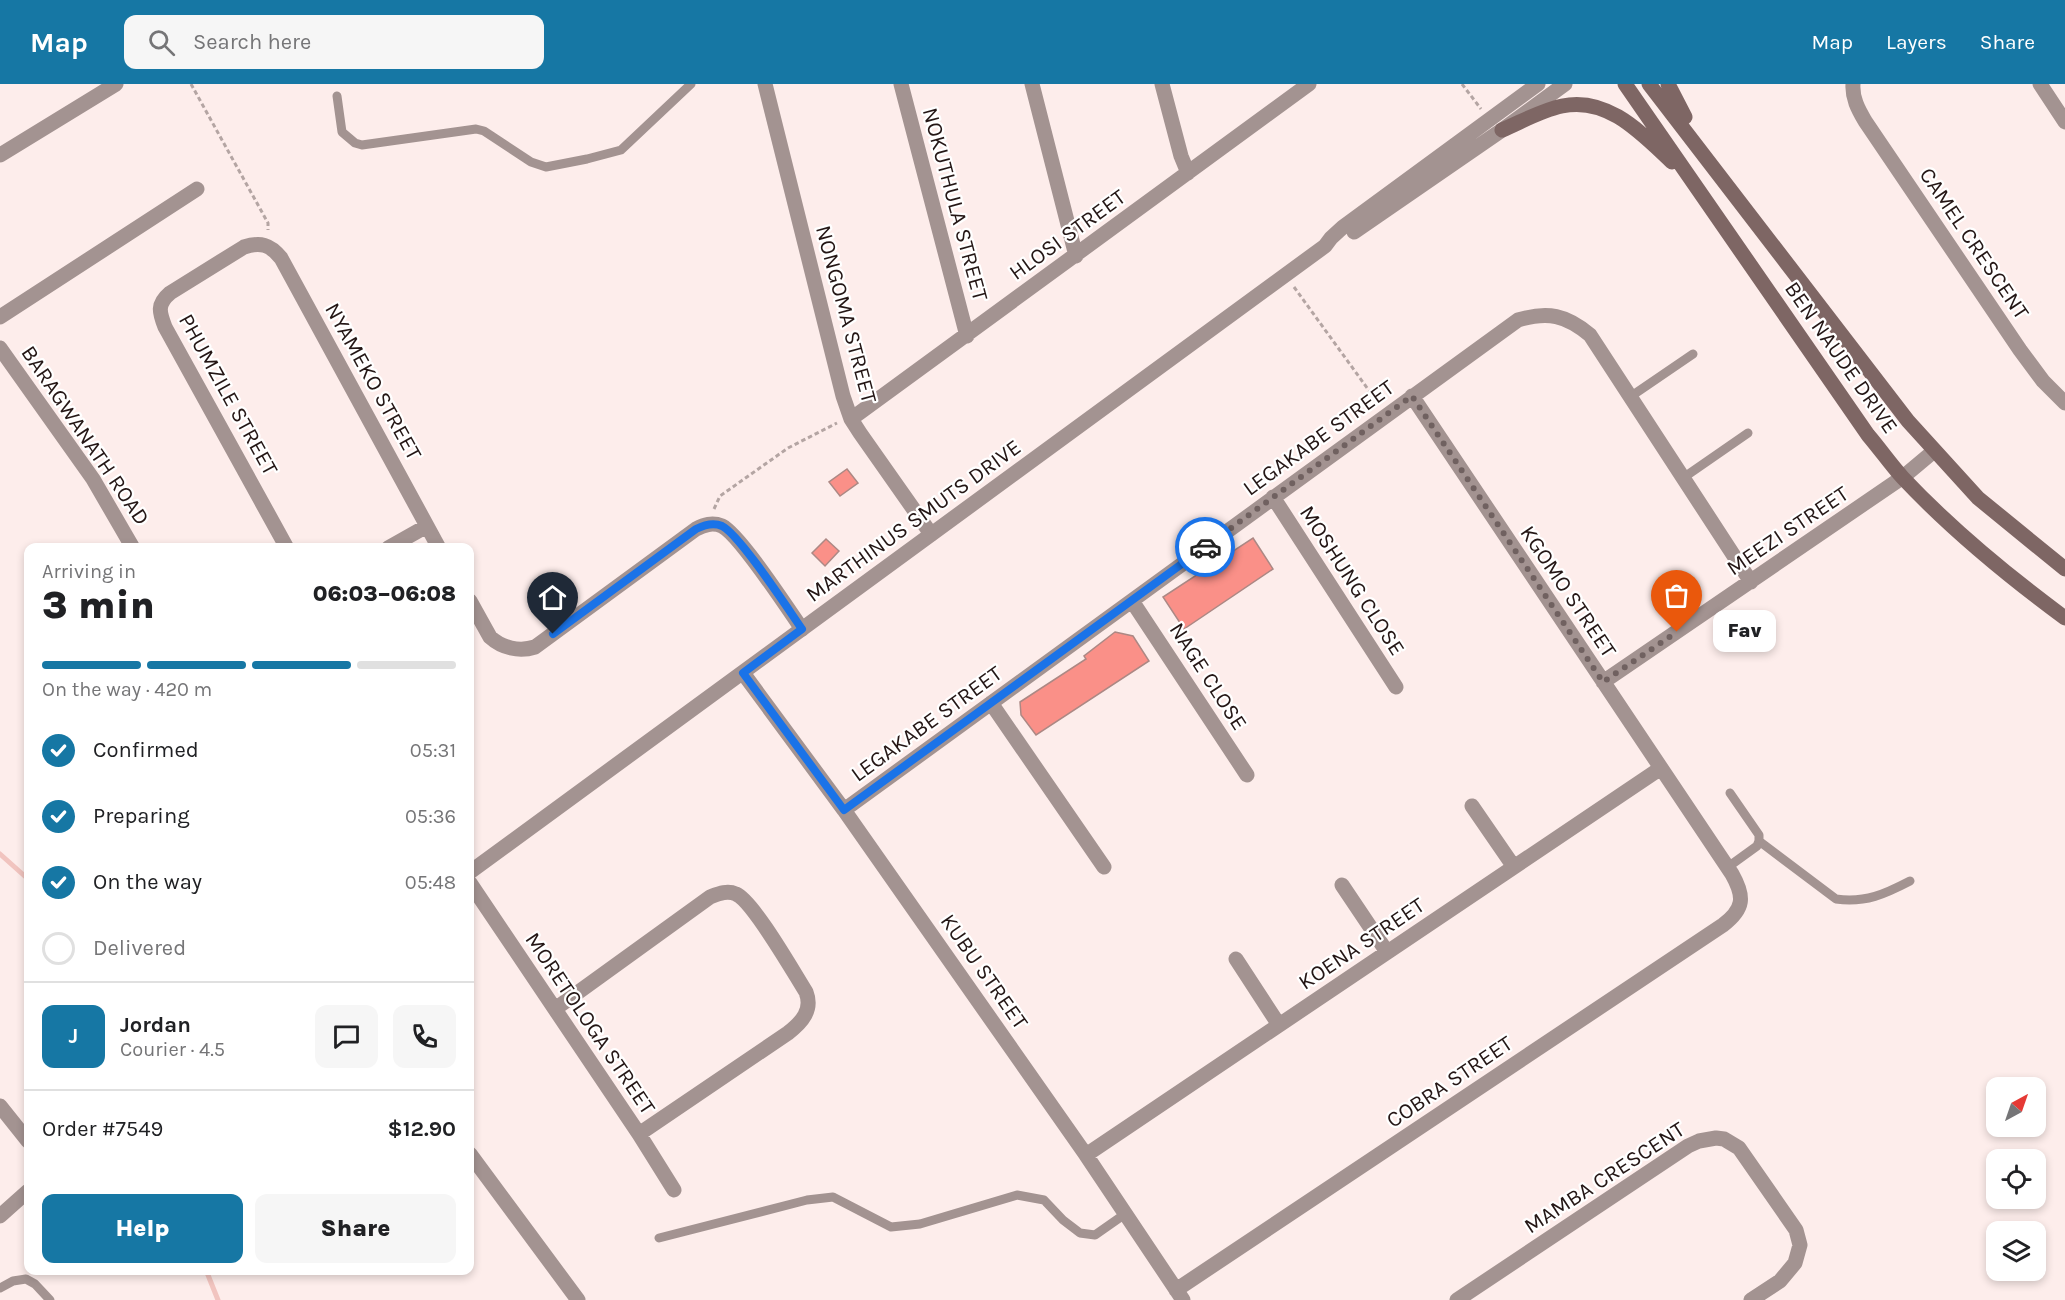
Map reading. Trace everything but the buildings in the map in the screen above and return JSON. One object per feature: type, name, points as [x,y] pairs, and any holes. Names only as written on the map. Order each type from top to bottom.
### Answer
[{"type":"main road","name":"BEN NAUDE DRIVE","points":[[1625,84],[1868,435],[1903,477],[1941,515],[2002,570],[2065,618]]},
{"type":"main road","name":"BEN NAUDE DRIVE","points":[[1649,84],[1900,412],[1978,498],[2065,569]]},
{"type":"main road","points":[[1668,84],[1712,164]]},
{"type":"main road","points":[[1502,130],[1561,106],[1579,104],[1600,108],[1622,118],[1692,180]]},
{"type":"street","points":[[1,151],[116,84]]},
{"type":"street","name":"NONGOMA STREET","points":[[765,84],[843,396],[851,418],[931,534]]},
{"type":"street","name":"NOKUTHULA STREET","points":[[901,84],[967,336]]},
{"type":"street","points":[[1032,84],[1076,256]]},
{"type":"street","points":[[1162,84],[1181,156],[1188,173]]},
{"type":"street","name":"MARTHINUS SMUTS DRIVE","points":[[474,869],[1325,246],[1330,238],[1343,227],[1538,84]]},
{"type":"street","name":"MARTHINUS SMUTS DRIVE","points":[[1325,246],[1335,245],[1565,84]]},
{"type":"street","name":"CAMEL CRESCENT","points":[[1853,84],[1855,102],[1865,121],[2020,350],[2043,381],[2065,404]]},
{"type":"street","points":[[2040,84],[2065,122]]},
{"type":"street","name":"HLOSI STREET","points":[[851,418],[1076,256],[1300,87]]},
{"type":"street","points":[[0,317],[197,189]]},
{"type":"street","name":"NYAMEKO STREET","points":[[265,245],[281,258],[436,543]]},
{"type":"street","name":"PHUMZILE STREET","points":[[265,245],[244,247],[170,293],[161,303],[159,310],[165,327],[284,543]]},
{"type":"street","name":"LEGAKABE STREET","points":[[844,810],[1412,396],[1518,320],[1534,315],[1564,318],[1578,325],[1590,335],[1751,582]]},
{"type":"street","name":"BARAGWANATH ROAD","points":[[0,348],[98,487],[131,543]]},
{"type":"street","name":"KGOMO STREET","points":[[1412,396],[1728,867],[1740,889],[1741,903]]},
{"type":"street","name":"MEEZI STREET","points":[[1603,682],[1903,477],[1934,451]]},
{"type":"street","name":"MOSHUNG CLOSE","points":[[1273,497],[1396,687]]},
{"type":"street","points":[[474,608],[490,637],[495,641],[511,648],[535,647],[696,529],[707,524],[722,526],[734,537],[802,629]]},
{"type":"street","points":[[397,543],[427,526]]},
{"type":"street","name":"NAGE CLOSE","points":[[1132,601],[1247,775]]},
{"type":"street","name":"KUBU STREET","points":[[743,673],[844,810],[1086,1155],[1179,1295]]},
{"type":"street","points":[[991,704],[1104,867]]},
{"type":"street","name":"KOENA STREET","points":[[1086,1155],[1661,768]]},
{"type":"street","points":[[1472,806],[1514,867]]},
{"type":"street","points":[[1342,885],[1387,952]]},
{"type":"street","name":"MORETOLOGA STREET","points":[[474,889],[639,1134],[674,1190]]},
{"type":"street","points":[[555,1009],[710,897],[729,892],[736,893],[750,904],[806,992],[809,1003],[807,1013],[802,1021],[788,1033],[639,1134]]},
{"type":"street","name":"COBRA STREET","points":[[1179,1295],[1723,925],[1736,914],[1741,903]]},
{"type":"street","points":[[1236,959],[1279,1025]]},
{"type":"street","points":[[0,1106],[24,1136]]},
{"type":"street","name":"MAMBA CRESCENT","points":[[1457,1300],[1688,1146],[1716,1138],[1733,1143],[1746,1155],[1798,1237],[1798,1255],[1789,1271],[1780,1281],[1751,1300]]},
{"type":"street","points":[[474,1159],[578,1300]]},
{"type":"street","points":[[0,1216],[24,1195]]},
{"type":"lane","points":[[337,96],[342,132],[355,143],[362,145],[476,129],[484,131],[531,162],[546,167],[621,150],[691,84]]},
{"type":"lane","points":[[1630,397],[1694,354]]},
{"type":"lane","points":[[1683,477],[1748,433]]},
{"type":"lane","points":[[1728,867],[1757,846],[1760,841],[1759,835],[1730,793]]},
{"type":"lane","points":[[1760,841],[1836,899],[1881,896],[1910,881]]},
{"type":"lane","points":[[659,1238],[796,1202],[833,1197],[891,1227],[920,1224],[1017,1195],[1044,1200],[1063,1220],[1080,1233],[1095,1235],[1125,1214]]},
{"type":"lane","points":[[0,1288],[13,1281],[26,1278],[50,1300]]},
{"type":"path","points":[[191,84],[268,223],[265,245]]},
{"type":"path","points":[[1462,84],[1489,120]]},
{"type":"path","points":[[1285,275],[1387,414]]},
{"type":"path","points":[[707,524],[720,496],[788,448],[851,418]]},
{"type":"waterway","points":[[0,854],[24,875]]},
{"type":"waterway","points":[[208,1275],[218,1300]]},
{"type":"way so far","points":[[1205,547],[1412,396],[1603,682],[1677,632]]},
{"type":"place","name":"Fav","points":[[1677,632]]},
{"type":"route","points":[[553,634],[696,529],[707,524],[722,526],[739,542],[802,629],[743,673],[844,810],[1205,547]]}]
